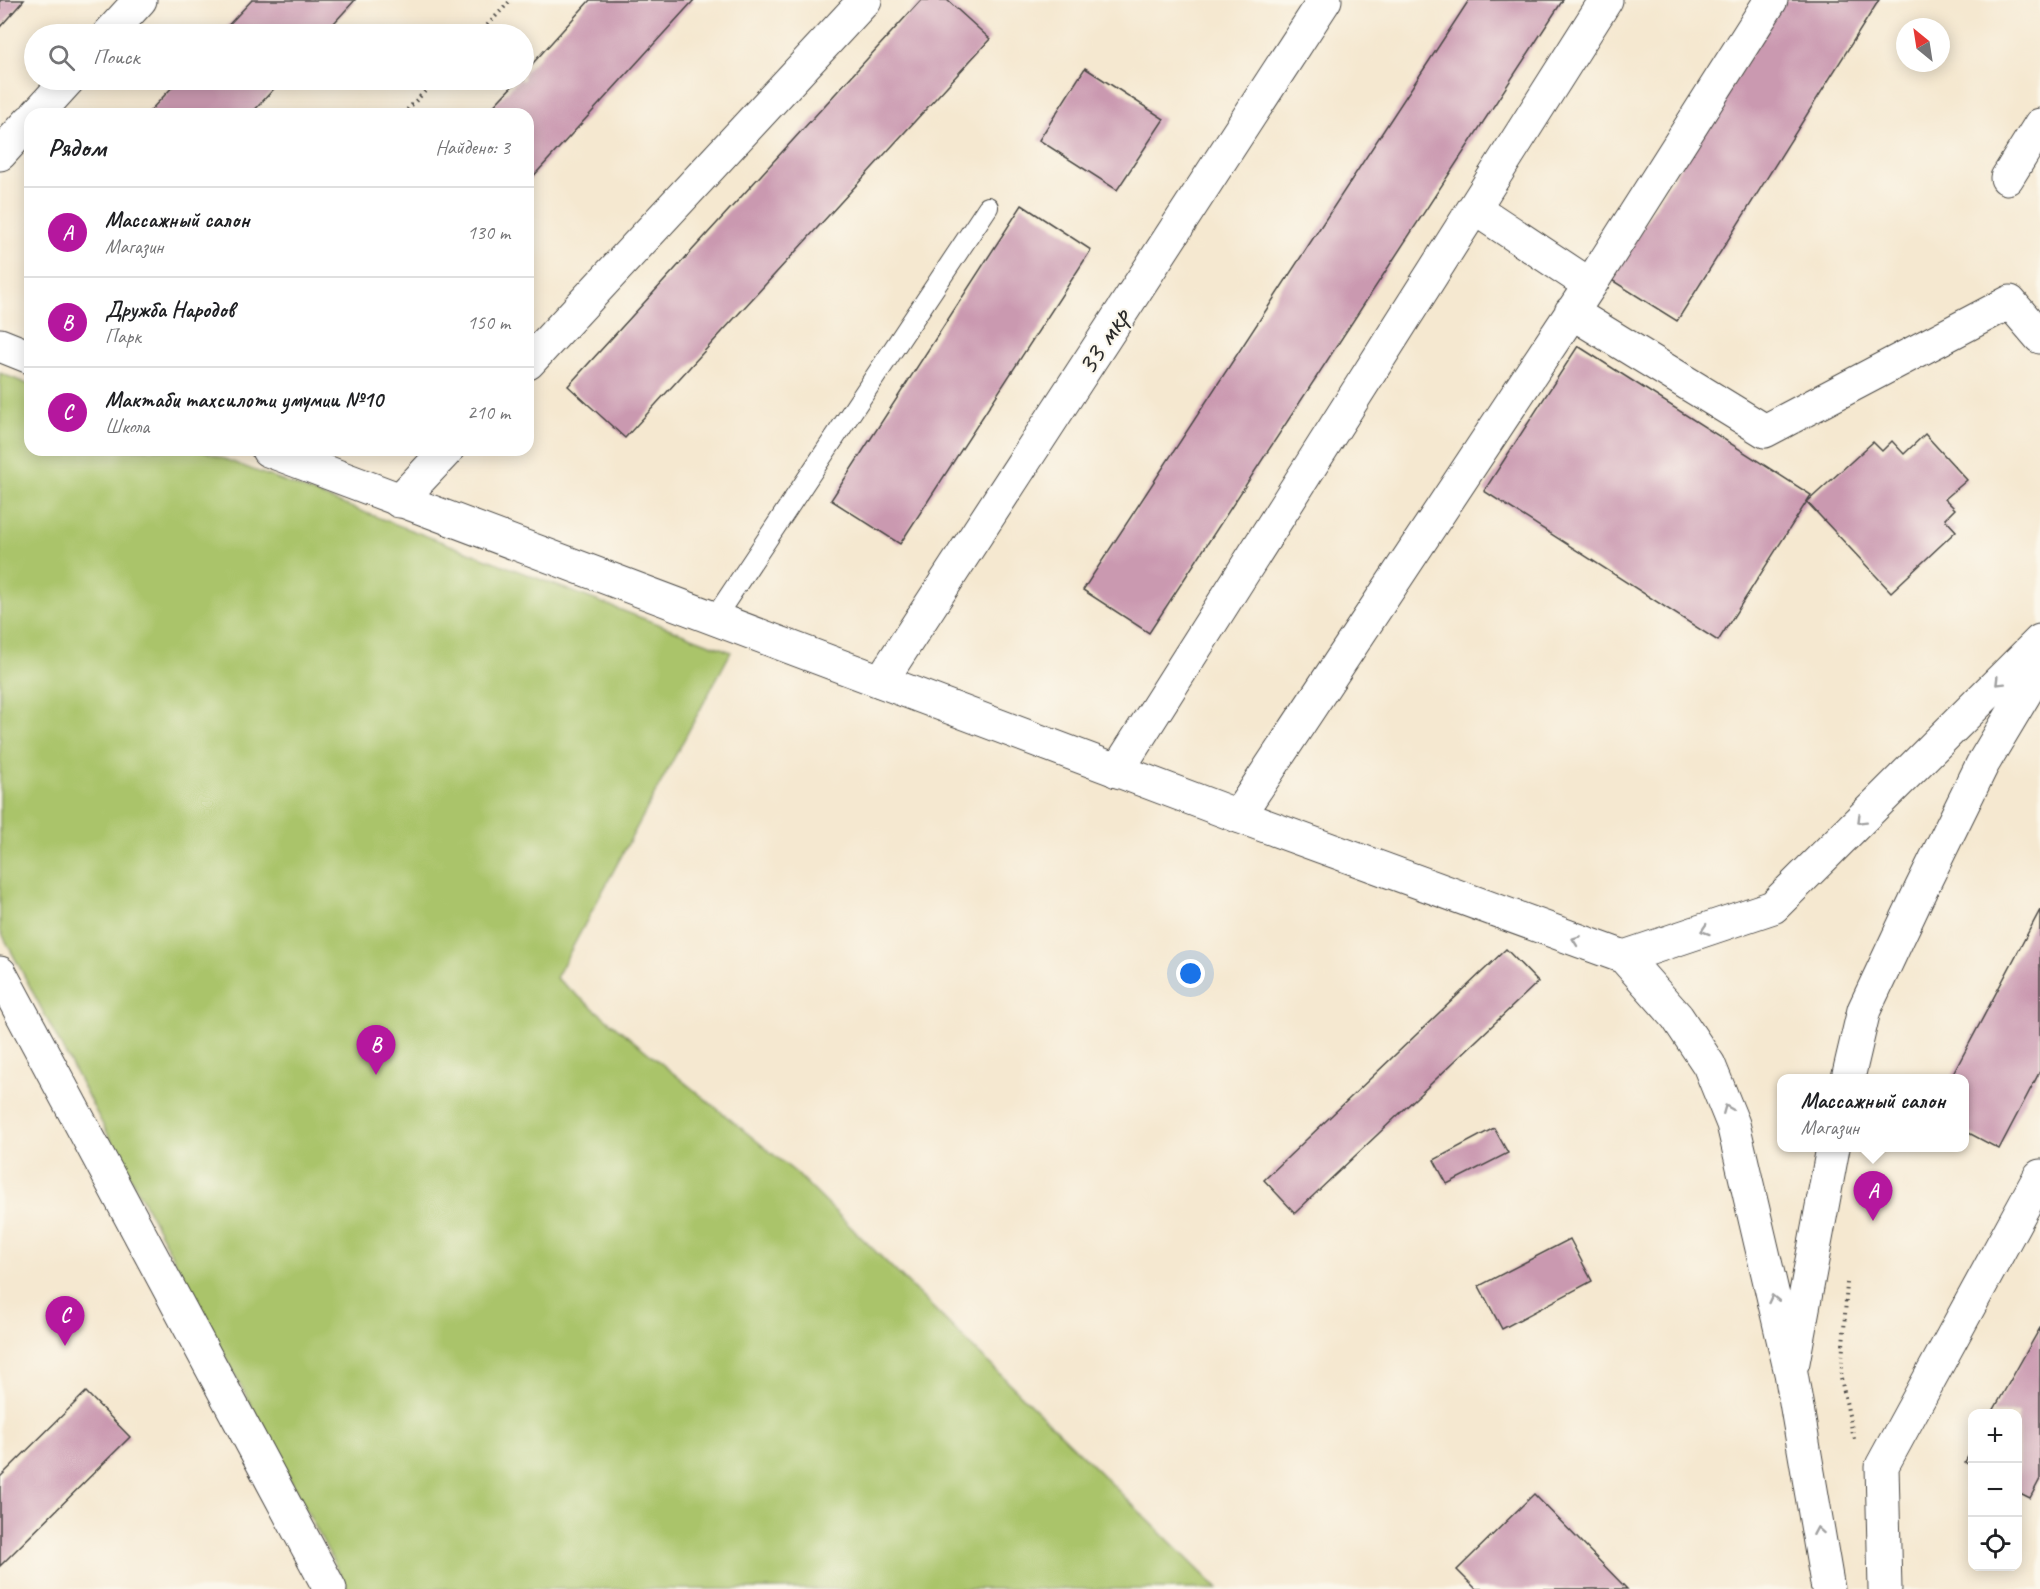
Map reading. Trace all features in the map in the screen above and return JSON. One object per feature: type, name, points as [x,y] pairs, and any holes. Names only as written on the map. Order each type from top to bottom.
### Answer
[{"type":"street","points":[[118,24],[140,0]]},
{"type":"street","points":[[534,357],[865,0]]},
{"type":"street","name":"33 мкр","points":[[881,681],[1325,0]]},
{"type":"street","points":[[1117,771],[1606,0]]},
{"type":"street","points":[[1238,816],[1590,285],[1771,0]]},
{"type":"street","points":[[42,108],[59,90]]},
{"type":"street","points":[[2007,178],[2040,125]]},
{"type":"street","points":[[0,154],[24,128]]},
{"type":"street","points":[[1474,208],[1590,285]]},
{"type":"street","points":[[1571,312],[1765,431],[2010,302],[2040,337]]},
{"type":"street","points":[[0,345],[24,355]]},
{"type":"street","points":[[283,456],[1117,771],[1624,957],[1677,1017],[1709,1065],[1733,1124],[1791,1372],[1828,1589]]},
{"type":"street","points":[[399,501],[441,456]]},
{"type":"street","points":[[1624,957],[1773,907],[2040,641]]},
{"type":"street","points":[[1849,1074],[1864,1010],[1982,765],[2040,668]]},
{"type":"street","points":[[0,973],[330,1589]]},
{"type":"street","points":[[1791,1372],[1832,1152]]},
{"type":"street","points":[[1885,1589],[1882,1466],[2040,1176]]},
{"type":"lane","points":[[714,619],[988,207]]},
{"type":"path","points":[[488,24],[511,0]]},
{"type":"path","points":[[409,108],[426,90]]},
{"type":"path","points":[[1848,1271],[1841,1378],[1854,1442]]},
{"type":"green space","points":[[0,373],[24,383],[24,456],[217,456],[731,652],[556,978],[795,1172],[1218,1589],[348,1589],[0,930]]},
{"type":"building","points":[[0,0],[24,0],[0,27]]},
{"type":"building","points":[[252,0],[355,0],[333,24],[229,24]]},
{"type":"building","points":[[590,0],[694,0],[534,175],[534,108],[492,108],[509,90],[534,90],[534,62]]},
{"type":"building","points":[[921,0],[947,0],[990,39],[625,438],[568,386]]},
{"type":"building","points":[[1469,0],[1563,0],[1149,633],[1083,590]]},
{"type":"building","points":[[1785,0],[1879,0],[1677,321],[1610,279]]},
{"type":"building","points":[[1085,68],[1164,119],[1117,190],[1039,140]]},
{"type":"building","points":[[170,90],[273,90],[256,108],[153,108]]},
{"type":"building","points":[[1022,205],[1091,250],[900,544],[831,500]]},
{"type":"building","points":[[1578,346],[1811,495],[1718,641],[1484,491]]},
{"type":"building","points":[[1925,434],[1967,480],[1945,499],[1955,509],[1945,519],[1956,531],[1891,592],[1807,502],[1873,442],[1882,451],[1892,441],[1904,454]]},
{"type":"building","points":[[2040,910],[2040,1071],[1999,1149],[1969,1133],[1969,1074],[1953,1074]]},
{"type":"building","points":[[1506,949],[1538,982],[1295,1213],[1264,1180]]},
{"type":"building","points":[[1494,1128],[1508,1153],[1447,1184],[1434,1160]]},
{"type":"building","points":[[1570,1239],[1592,1281],[1502,1329],[1479,1286]]},
{"type":"building","points":[[2040,1328],[2040,1479],[2030,1498],[2022,1494],[2022,1409],[1994,1409]]},
{"type":"building","points":[[86,1392],[130,1437],[0,1566],[0,1477]]},
{"type":"building","points":[[1534,1494],[1627,1589],[1476,1589],[1457,1570]]},
{"type":"place","name":"Дружба Народов","points":[[376,1075]]},
{"type":"place","name":"Массажный салон","points":[[1873,1221]]},
{"type":"place","name":"Мактаби тахсилоти умумии №10","points":[[65,1346]]}]
